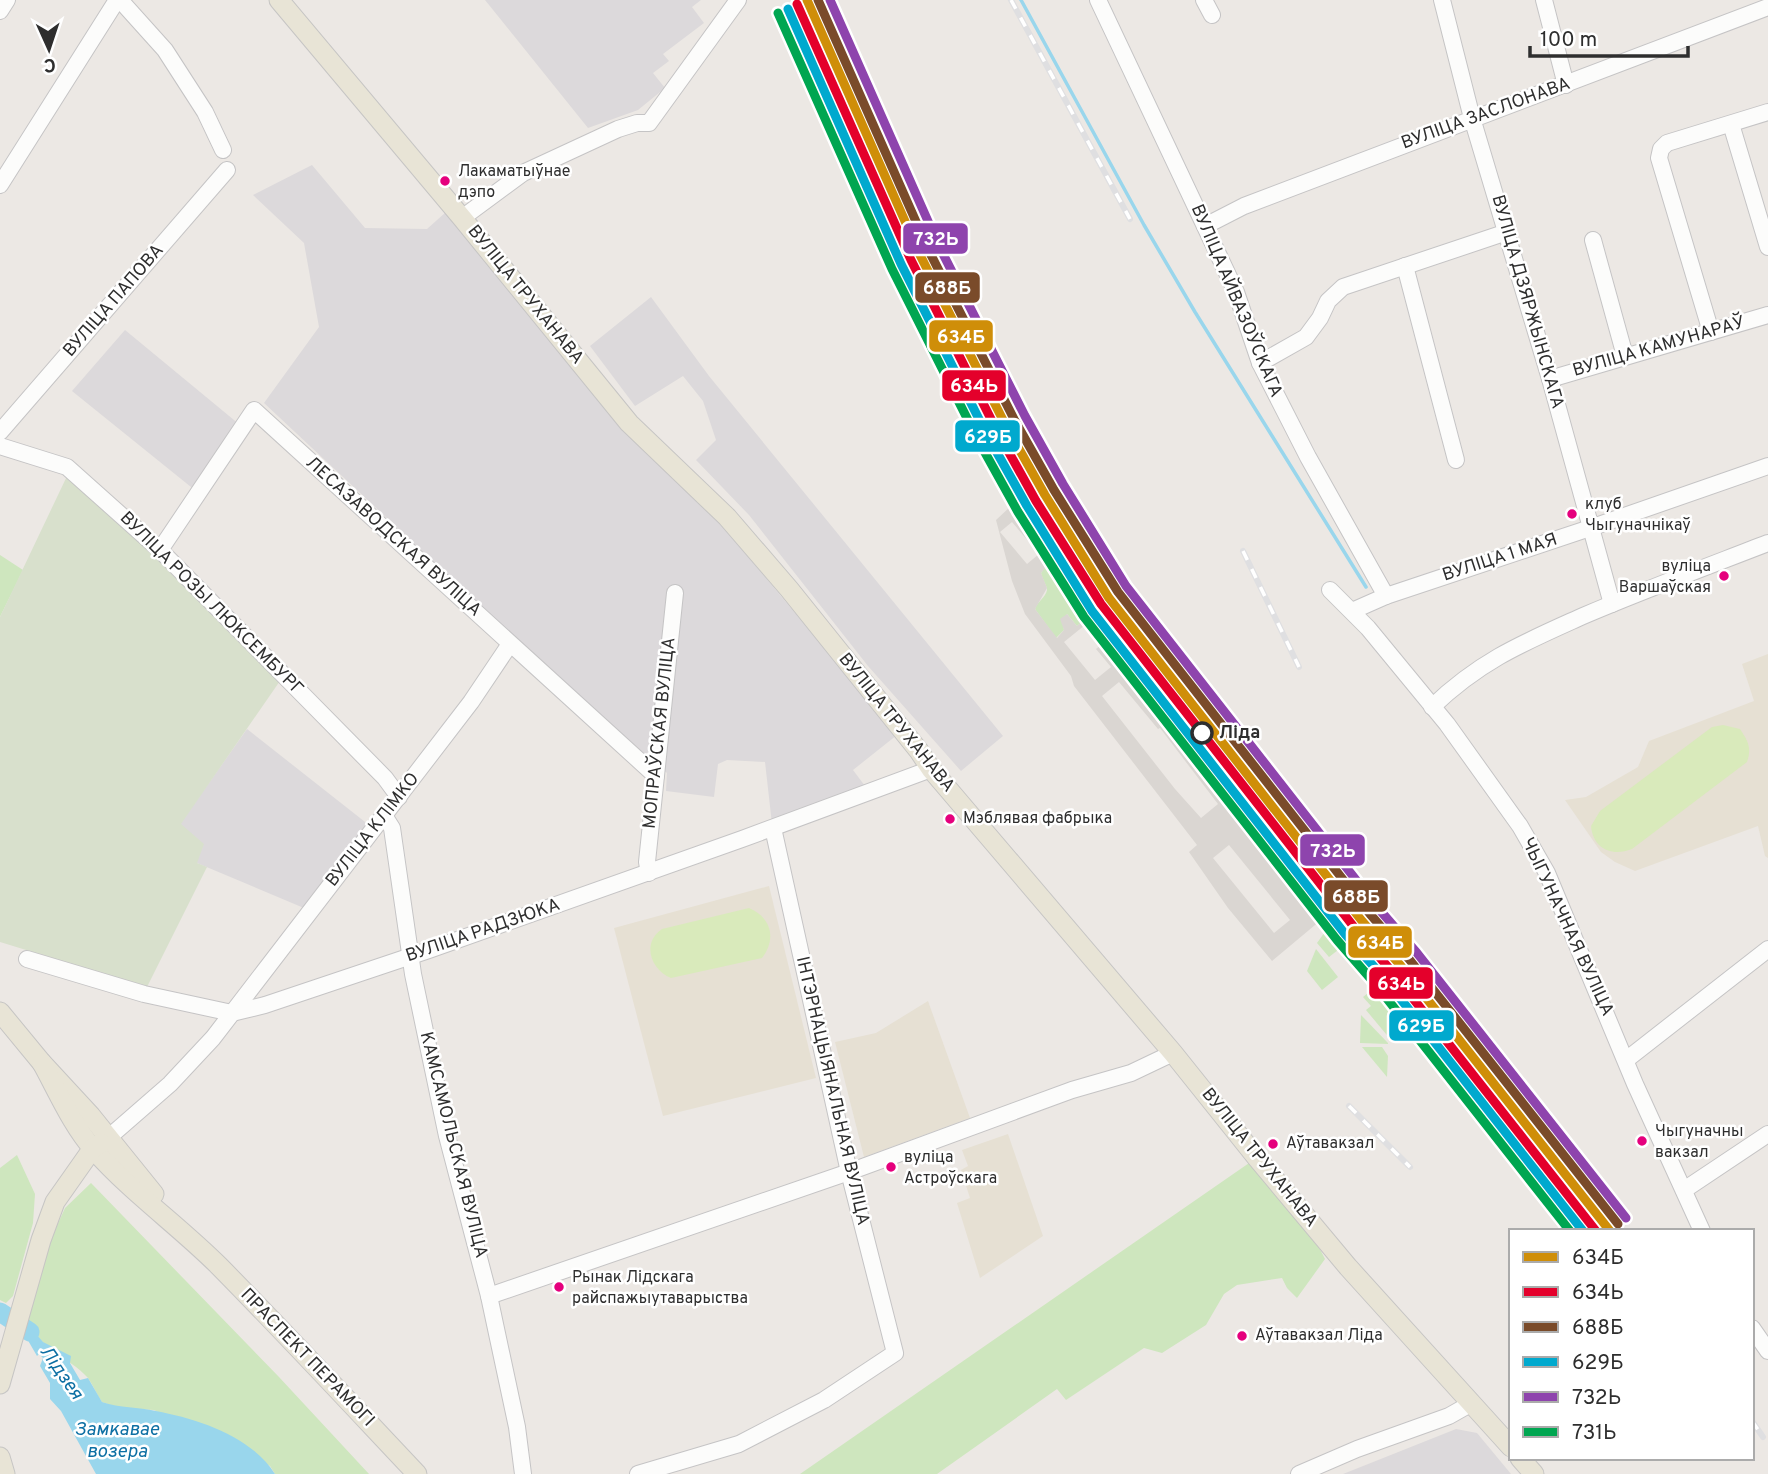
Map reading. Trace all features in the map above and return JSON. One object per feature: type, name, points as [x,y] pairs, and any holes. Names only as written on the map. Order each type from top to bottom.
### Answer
[{"type":"main road","name":"ВУЛІЦА ТРУХАНАВА","points":[[279,0],[629,423],[727,517],[789,589],[931,769],[1173,1053],[1257,1158],[1349,1267],[1509,1445]]},
{"type":"main road","name":"ПРАСПЕКТ ПЕРАМОГІ","points":[[0,1012],[42,1063],[92,1116],[100,1143],[417,1474]]},
{"type":"main road","points":[[0,1384],[12,1336],[55,1202],[100,1143]]},
{"type":"main road","points":[[0,1457],[5,1474]]},
{"type":"main road","points":[[1522,1460],[1534,1474]]},
{"type":"street","points":[[0,10],[7,0]]},
{"type":"street","points":[[0,185],[119,0],[165,50],[205,112],[223,150]]},
{"type":"street","points":[[462,218],[523,173],[618,129],[637,123],[649,123],[738,0]]},
{"type":"street","name":"ВУЛІЦА АЙВАЗОЎСКАГА","points":[[1098,0],[1236,292],[1260,363],[1308,457],[1386,596]]},
{"type":"street","points":[[1204,0],[1212,15]]},
{"type":"street","name":"ВУЛІЦА ДЗЯРЖЫНСКАГА","points":[[1442,0],[1472,118],[1550,379],[1612,604]]},
{"type":"street","points":[[1545,0],[1566,85]]},
{"type":"street","name":"ВУЛІЦА ЗАСЛОНАВА","points":[[1205,226],[1244,206],[1768,8]]},
{"type":"street","points":[[1711,332],[1659,158],[1661,149],[1668,143],[1768,112]]},
{"type":"street","points":[[1731,124],[1768,247]]},
{"type":"street","name":"ВУЛІЦА ПАПОВА","points":[[0,432],[227,170]]},
{"type":"street","points":[[1260,363],[1306,337],[1328,301],[1343,287],[1507,232]]},
{"type":"street","points":[[1593,240],[1625,356]]},
{"type":"street","points":[[1405,266],[1456,460]]},
{"type":"street","name":"ВУЛІЦА КАМУНАРАЎ","points":[[1550,379],[1768,315]]},
{"type":"street","name":"ЛЕСАЗАВОДСКАЯ ВУЛІЦА","points":[[160,550],[254,410],[656,776]]},
{"type":"street","name":"ВУЛІЦА РОЗЫ ЛЮКСЕМБУРГ","points":[[0,446],[67,467],[160,550],[385,778],[400,797]]},
{"type":"street","name":"ВУЛІЦА 1 МАЯ","points":[[1352,611],[1386,596],[1768,466]]},
{"type":"street","points":[[1433,707],[1456,684],[1501,654],[1612,604],[1768,543]]},
{"type":"street","name":"ЧЫГУНАЧНАЯ ВУЛІЦА","points":[[1330,590],[1352,611],[1447,724],[1520,826],[1547,873],[1701,1229]]},
{"type":"street","name":"МОПРАЎСКАЯ ВУЛІЦА","points":[[649,873],[647,862],[675,593]]},
{"type":"street","name":"ВУЛІЦА КЛІМКО","points":[[100,1143],[170,1084],[213,1038],[385,817],[471,702],[509,644]]},
{"type":"street","name":"ВУЛІЦА РАДЗЮКА","points":[[27,959],[144,994],[232,1013],[265,1005],[412,956],[649,873],[931,769]]},
{"type":"street","name":"КАМСАМОЛЬСКАЯ ВУЛІЦА","points":[[385,817],[392,828],[413,974],[447,1136],[489,1296],[517,1427],[523,1474]]},
{"type":"street","name":"ІНТЭРНАЦЫЯНАЛЬНАЯ ВУЛІЦА","points":[[638,1474],[739,1444],[824,1401],[895,1353],[849,1172],[773,828]]},
{"type":"street","points":[[1626,1060],[1768,949]]},
{"type":"street","points":[[489,1296],[849,1172],[1072,1090],[1131,1073],[1173,1053]]},
{"type":"street","points":[[1684,1191],[1768,1134]]},
{"type":"street","points":[[1754,1331],[1768,1351]]},
{"type":"street","points":[[1299,1474],[1357,1449],[1450,1416],[1472,1403]]},
{"type":"shaded area","name":"Лакаматыўнае дэпо","points":[[485,0],[701,0],[692,7],[704,23],[663,54],[669,61],[653,73],[665,88],[638,110],[588,128]]},
{"type":"shaded area","points":[[312,165],[365,228],[427,229],[446,212],[709,510],[897,735],[853,770],[865,786],[772,824],[765,762],[727,760],[718,764],[714,797],[666,791],[667,773],[564,684],[264,403],[319,327],[304,243],[253,195]]},
{"type":"shaded area","points":[[651,297],[709,376],[1003,736],[961,771],[868,666],[749,515],[696,460],[716,440],[703,401],[683,376],[635,406],[590,346]]},
{"type":"shaded area","points":[[125,330],[240,425],[196,491],[72,391]]},
{"type":"shaded area","points":[[1011,506],[1054,576],[1104,649],[1321,920],[1272,961],[1228,908],[1189,852],[1197,845],[1074,686],[1071,676],[1025,614],[1012,581],[996,520]],"holes":[[[1012,522],[1039,554],[1027,564],[1000,532]],[[1046,567],[1083,621],[1077,626],[1067,614],[1060,619],[1064,630],[1057,638],[1035,609],[1047,588],[1041,573]],[[1085,625],[1101,645],[1096,649],[1111,667],[1095,680],[1064,642]],[[1119,682],[1158,729],[1160,728],[1218,804],[1201,818],[1102,696]],[[1229,845],[1290,920],[1274,933],[1213,858]]]},
{"type":"shaded area","points":[[1768,654],[1768,858],[1765,856],[1758,826],[1635,871],[1601,852],[1565,800],[1586,797],[1638,767],[1649,741],[1754,701],[1742,664]]},
{"type":"shaded area","points":[[247,729],[374,829],[311,911],[197,863],[180,824]]},
{"type":"shaded area","points":[[769,886],[816,1078],[663,1116],[614,928]]},
{"type":"shaded area","points":[[928,1001],[970,1118],[864,1157],[835,1042],[876,1033]]},
{"type":"shaded area","points":[[1008,1134],[1043,1236],[980,1278],[957,1203],[970,1198],[961,1170],[968,1166],[962,1150]]},
{"type":"shaded area","points":[[1456,1429],[1477,1433],[1511,1474],[1343,1474]]},
{"type":"green space","points":[[68,474],[157,555],[282,678],[181,824],[204,844],[197,863],[207,867],[147,987],[0,942],[0,617]]},
{"type":"green space","points":[[0,555],[23,570],[0,617]]},
{"type":"green space","points":[[1046,566],[1083,621],[1077,626],[1067,614],[1064,630],[1056,638],[1035,609],[1047,590],[1041,573]]},
{"type":"green space","points":[[1723,725],[1740,729],[1743,733],[1749,749],[1747,762],[1632,849],[1611,851],[1595,840],[1591,826],[1600,811],[1712,727]]},
{"type":"green space","points":[[749,908],[762,917],[769,929],[769,943],[762,958],[671,978],[654,963],[650,949],[652,941],[662,929]]},
{"type":"green space","points":[[1327,929],[1342,947],[1329,957],[1317,943]]},
{"type":"green space","points":[[1316,949],[1338,977],[1322,990],[1307,971]]},
{"type":"green space","points":[[1372,990],[1412,1039],[1408,1043],[1391,1040],[1366,1010],[1371,1006],[1363,997]]},
{"type":"green space","points":[[1361,1015],[1388,1043],[1388,1044],[1360,1043]]},
{"type":"green space","points":[[1362,1047],[1382,1047],[1388,1056],[1387,1077]]},
{"type":"green space","points":[[17,1155],[35,1194],[33,1223],[13,1296],[6,1303],[0,1300],[0,1168]]},
{"type":"green space","points":[[1252,1161],[1310,1230],[1325,1259],[1297,1298],[1282,1278],[1237,1285],[1224,1294],[1206,1325],[1162,1353],[1144,1348],[1066,1400],[1057,1389],[937,1474],[800,1474]]},
{"type":"green space","points":[[91,1183],[369,1474],[275,1474],[270,1466],[154,1410],[119,1408],[102,1402],[88,1378],[44,1343],[31,1326],[28,1316],[50,1241],[65,1208]]},
{"type":"water","name":"Замкавае возера","points":[[29,1326],[43,1342],[71,1356],[70,1363],[80,1380],[88,1378],[102,1402],[172,1414],[206,1424],[238,1439],[252,1449],[275,1474],[96,1474],[61,1411],[50,1399],[50,1383],[40,1366],[43,1358],[39,1354],[37,1356],[26,1337]]},
{"type":"waterway","points":[[1021,0],[1144,225],[1195,312],[1366,587]]},
{"type":"waterway","name":"Лідзея","points":[[0,1312],[30,1332]]},
{"type":"railway","points":[[1011,0],[1130,219]]},
{"type":"railway","points":[[1243,551],[1299,667]]},
{"type":"railway","points":[[1447,1055],[1531,1146]]},
{"type":"railway","points":[[1349,1106],[1410,1167]]},
{"type":"railway","points":[[1754,1424],[1763,1437]]},
{"type":"transit line","name":"634Б","points":[[807,0],[920,255],[1006,426],[1109,598],[1608,1229]]},
{"type":"transit line","name":"688Б","points":[[818,0],[929,251],[1015,421],[1054,490],[1118,592],[1370,914],[1409,959],[1618,1224]]},
{"type":"transit line","name":"732Ь","points":[[830,0],[939,246],[1025,416],[1126,586],[1378,908],[1417,953],[1626,1218]]},
{"type":"transit line","name":"634Ь","points":[[797,4],[911,260],[997,431],[1036,501],[1101,604],[1594,1229]]},
{"type":"transit line","name":"629Б","points":[[788,9],[901,264],[987,435],[1092,611],[1345,934],[1385,979],[1581,1229]]},
{"type":"transit line","name":"731Ь","points":[[778,13],[892,269],[978,440],[1018,512],[1084,617],[1568,1229]]},
{"type":"place","name":"Лакаматыўнае дэпо","points":[[445,181]]},
{"type":"place","name":"клуб Чыгуначнікаў","points":[[1572,514]]},
{"type":"place","name":"вуліца Варшаўская","points":[[1724,576]]},
{"type":"place","name":"Ліда","points":[[1202,733]]},
{"type":"place","name":"Мэблявая фабрыка","points":[[950,819]]},
{"type":"place","name":"Чыгуначны вакзал","points":[[1642,1141]]},
{"type":"place","name":"Аўтавакзал","points":[[1273,1144]]},
{"type":"place","name":"вуліца Астроўскага","points":[[891,1167]]},
{"type":"place","name":"Рынак Лідскага райспажыутаварыства","points":[[559,1287]]},
{"type":"place","name":"Аўтавакзал Ліда","points":[[1242,1336]]}]
